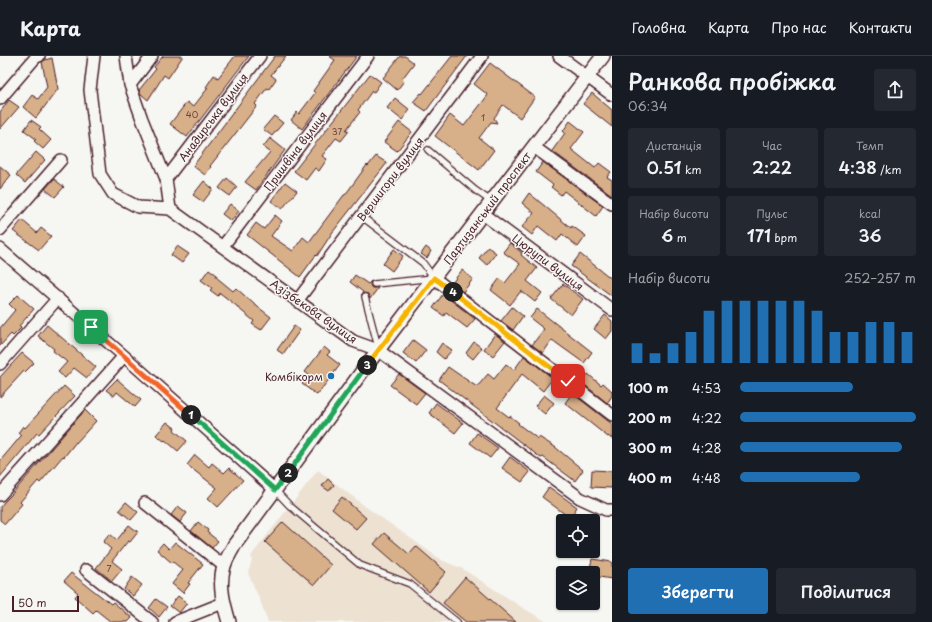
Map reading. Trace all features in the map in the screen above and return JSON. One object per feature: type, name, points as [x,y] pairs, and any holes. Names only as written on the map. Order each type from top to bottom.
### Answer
[{"type":"street","points":[[0,100],[36,57],[39,56]]},
{"type":"street","points":[[94,56],[90,90],[100,174],[114,194],[138,207],[170,209],[166,179],[130,85],[126,56]]},
{"type":"street","points":[[130,85],[152,56]]},
{"type":"street","name":"Анадирська вулиця","points":[[166,179],[260,56]]},
{"type":"street","name":"Пришвіна вулиця","points":[[223,246],[368,56]]},
{"type":"street","name":"Вершигори вулиця","points":[[297,301],[482,56]]},
{"type":"street","points":[[558,56],[612,96]]},
{"type":"street","name":"Партизанський проспект","points":[[230,622],[223,603],[222,584],[224,566],[235,544],[378,350],[603,56]]},
{"type":"street","points":[[534,147],[612,204]]},
{"type":"street","points":[[0,230],[61,160]]},
{"type":"street","name":"Азізбекова вулиця","points":[[170,209],[354,341],[378,350],[580,498],[606,510],[612,510]]},
{"type":"street","name":"Цюрупи вулиця","points":[[483,214],[612,310]]},
{"type":"street","points":[[0,248],[275,490]]},
{"type":"street","points":[[434,278],[612,415]]},
{"type":"street","points":[[0,364],[58,298]]},
{"type":"street","points":[[0,495],[124,356]]},
{"type":"street","points":[[144,503],[224,566]]},
{"type":"street","points":[[86,570],[152,622]]},
{"type":"street","points":[[175,622],[223,603]]},
{"type":"lane","points":[[428,150],[475,190],[492,202]]},
{"type":"lane","points":[[361,216],[423,263],[434,278]]},
{"type":"lane","points":[[374,284],[434,278]]},
{"type":"lane","points":[[365,297],[378,350]]},
{"type":"lane","points":[[275,490],[290,506],[360,565],[410,584],[457,622]]},
{"type":"shaded area","points":[[318,470],[366,507],[443,561],[461,568],[547,622],[268,622],[248,573],[252,560],[251,556]]},
{"type":"building","points":[[163,56],[183,56],[168,78],[164,75],[148,100],[139,90],[156,69],[154,67]]},
{"type":"building","points":[[235,56],[249,56],[187,137],[170,124],[187,102],[193,107],[208,88],[206,87],[214,75],[218,78]]},
{"type":"building","points":[[275,56],[286,56],[271,75],[276,79],[255,104],[257,106],[210,166],[211,167],[205,175],[193,166]]},
{"type":"building","points":[[329,56],[357,56],[302,129],[291,120],[297,112],[299,114],[315,93],[313,91],[335,60]]},
{"type":"building","points":[[400,56],[405,56],[414,63],[402,79],[404,81],[397,90],[383,78]]},
{"type":"building","points":[[452,56],[467,56],[426,111],[413,102],[421,93],[422,94]]},
{"type":"building","points":[[52,58],[58,89],[36,118],[23,107],[32,95],[38,99],[47,87],[42,62]]},
{"type":"building","points":[[490,63],[535,97],[520,118],[503,105],[494,118],[497,123],[491,122],[479,138],[494,150],[479,170],[435,136],[450,115],[464,126],[488,95],[474,84]]},
{"type":"building","points":[[370,74],[381,82],[374,92],[372,91],[358,110],[360,112],[346,130],[349,131],[341,141],[336,138],[322,156],[327,159],[319,171],[315,168],[306,180],[294,171]]},
{"type":"building","points":[[592,93],[612,110],[612,127],[583,104]]},
{"type":"building","points":[[395,98],[410,110],[402,120],[387,108]]},
{"type":"building","points":[[9,100],[19,107],[0,129],[0,112]]},
{"type":"building","points":[[274,116],[283,123],[272,136],[263,129]]},
{"type":"building","points":[[31,120],[41,127],[39,129],[51,140],[43,149],[34,141],[36,139],[24,130]]},
{"type":"building","points":[[570,121],[584,132],[571,149],[595,168],[599,163],[611,172],[607,177],[612,180],[612,195],[552,151],[565,133],[563,131]]},
{"type":"building","points":[[399,122],[412,132],[397,151],[384,142]]},
{"type":"building","points":[[270,138],[285,150],[256,190],[245,182],[270,152],[263,147]]},
{"type":"building","points":[[36,152],[45,160],[25,183],[16,175]]},
{"type":"building","points":[[376,156],[387,163],[332,233],[317,256],[316,255],[300,277],[247,235],[256,223],[264,229],[275,215],[282,221],[271,236],[293,251],[303,237],[309,242],[367,165],[368,166]]},
{"type":"building","points":[[543,162],[603,206],[596,216],[564,191],[561,195],[551,187],[553,185],[536,172]]},
{"type":"building","points":[[0,166],[11,175],[0,189]]},
{"type":"building","points":[[227,178],[237,187],[230,196],[219,188]]},
{"type":"building","points":[[54,179],[64,187],[55,197],[45,189]]},
{"type":"building","points":[[204,181],[213,189],[203,202],[193,195]]},
{"type":"building","points":[[285,182],[297,191],[282,209],[271,201]]},
{"type":"building","points":[[529,193],[571,228],[572,226],[586,236],[578,247],[562,234],[557,241],[538,226],[532,235],[522,227],[534,213],[522,203]]},
{"type":"building","points":[[230,204],[239,211],[231,221],[222,214]]},
{"type":"building","points":[[22,220],[37,233],[41,228],[51,236],[39,250],[13,231]]},
{"type":"building","points":[[510,243],[522,253],[521,255],[537,268],[527,281],[542,293],[535,302],[521,291],[510,305],[491,290],[500,278],[505,283],[520,264],[503,252]]},
{"type":"building","points":[[177,246],[189,254],[182,263],[171,255]]},
{"type":"building","points":[[426,247],[431,251],[427,258],[421,254]]},
{"type":"building","points":[[488,247],[496,253],[487,265],[479,258]]},
{"type":"building","points":[[394,249],[403,256],[392,271],[383,264]]},
{"type":"building","points":[[580,254],[612,279],[612,296],[571,266]]},
{"type":"building","points":[[209,269],[233,291],[236,288],[271,317],[261,330],[252,324],[254,321],[238,307],[220,293],[218,296],[210,290],[212,288],[201,280]]},
{"type":"building","points":[[462,270],[473,279],[463,292],[452,283]]},
{"type":"building","points":[[355,275],[368,284],[371,281],[370,285],[372,288],[378,288],[370,299],[368,294],[364,293],[361,295],[363,292],[350,282]]},
{"type":"building","points":[[563,284],[583,299],[571,315],[551,299]]},
{"type":"building","points":[[443,294],[475,319],[467,328],[446,312],[444,316],[433,308]]},
{"type":"building","points":[[18,295],[34,309],[19,326],[21,328],[13,336],[11,334],[0,346],[0,328],[15,310],[9,304]]},
{"type":"building","points":[[512,307],[523,316],[513,330],[501,321]]},
{"type":"building","points":[[537,309],[592,352],[584,363],[552,340],[543,353],[532,345],[544,329],[530,318]]},
{"type":"building","points":[[605,315],[612,321],[612,331],[606,339],[594,329]]},
{"type":"building","points":[[47,325],[96,367],[87,378],[74,368],[65,378],[58,372],[67,362],[38,336]]},
{"type":"building","points":[[294,326],[300,330],[283,354],[277,350]]},
{"type":"building","points":[[495,334],[505,341],[493,356],[484,349]]},
{"type":"building","points":[[413,340],[426,350],[416,363],[403,353]]},
{"type":"building","points":[[474,342],[482,348],[473,359],[466,353]]},
{"type":"building","points":[[442,343],[452,350],[444,359],[436,352]]},
{"type":"building","points":[[324,347],[330,352],[327,355],[340,365],[317,395],[302,384],[309,375],[305,372]]},
{"type":"building","points":[[22,353],[34,363],[25,372],[24,371],[0,397],[0,377]]},
{"type":"building","points":[[524,356],[553,378],[543,391],[522,374],[497,408],[509,417],[510,416],[538,439],[539,437],[555,447],[583,470],[575,481],[543,457],[541,458],[439,380],[448,367],[477,387],[488,374],[494,379],[506,364],[514,370]]},
{"type":"building","points":[[399,374],[425,393],[416,404],[390,385]]},
{"type":"building","points":[[588,374],[601,385],[603,383],[612,391],[612,396],[607,403],[581,382]]},
{"type":"building","points":[[117,379],[141,400],[135,407],[117,392],[114,396],[106,390]]},
{"type":"building","points":[[64,386],[75,396],[39,434],[37,433],[0,477],[0,461],[21,436],[18,433],[23,426],[25,428]]},
{"type":"building","points":[[572,393],[612,424],[612,439],[565,403]]},
{"type":"building","points":[[544,395],[554,403],[545,414],[535,406]]},
{"type":"building","points":[[436,403],[463,423],[455,433],[429,413]]},
{"type":"building","points":[[85,410],[96,421],[40,483],[38,481],[20,502],[22,504],[5,524],[0,520],[0,507]]},
{"type":"building","points":[[167,422],[187,441],[178,451],[165,440],[164,441],[156,435]]},
{"type":"building","points":[[477,433],[498,448],[490,458],[470,443]]},
{"type":"building","points":[[195,455],[209,467],[212,463],[224,473],[229,468],[243,480],[218,507],[208,498],[217,488],[187,465]]},
{"type":"building","points":[[510,457],[530,472],[522,482],[502,468]]},
{"type":"building","points":[[592,470],[612,471],[612,488],[591,487]]},
{"type":"building","points":[[328,479],[334,485],[329,491],[322,486]]},
{"type":"building","points":[[549,487],[577,507],[573,514],[565,514],[542,497]]},
{"type":"building","points":[[342,497],[366,518],[356,529],[332,509]]},
{"type":"building","points":[[126,502],[138,512],[131,520],[119,510]]},
{"type":"building","points":[[178,506],[187,513],[180,522],[171,515]]},
{"type":"building","points":[[198,522],[218,541],[212,548],[191,531]]},
{"type":"building","points":[[283,522],[331,565],[314,585],[265,542]]},
{"type":"building","points":[[129,525],[138,532],[130,542],[128,541],[112,561],[122,569],[112,581],[96,568],[111,549],[103,542],[110,534],[117,540]]},
{"type":"building","points":[[384,533],[409,554],[416,546],[446,572],[429,592],[374,544]]},
{"type":"building","points":[[175,542],[203,564],[188,583],[190,584],[183,593],[172,584],[183,570],[157,550],[163,543],[169,549]]},
{"type":"building","points":[[592,559],[612,562],[612,579],[600,577],[600,566],[590,566]]},
{"type":"building","points":[[71,573],[111,604],[113,602],[132,618],[128,622],[111,622],[96,610],[93,613],[75,597],[78,593],[64,581]]},
{"type":"building","points":[[132,577],[142,585],[133,596],[124,589]]},
{"type":"building","points":[[465,577],[516,622],[466,622],[443,603]]},
{"type":"building","points":[[178,596],[187,603],[179,613],[170,606]]},
{"type":"building","points":[[156,599],[167,607],[159,617],[149,608]]},
{"type":"place","name":"Комбікорм","points":[[331,376]]},
{"type":"route","points":[[91,327],[275,490],[378,350],[434,278],[568,381]]}]
